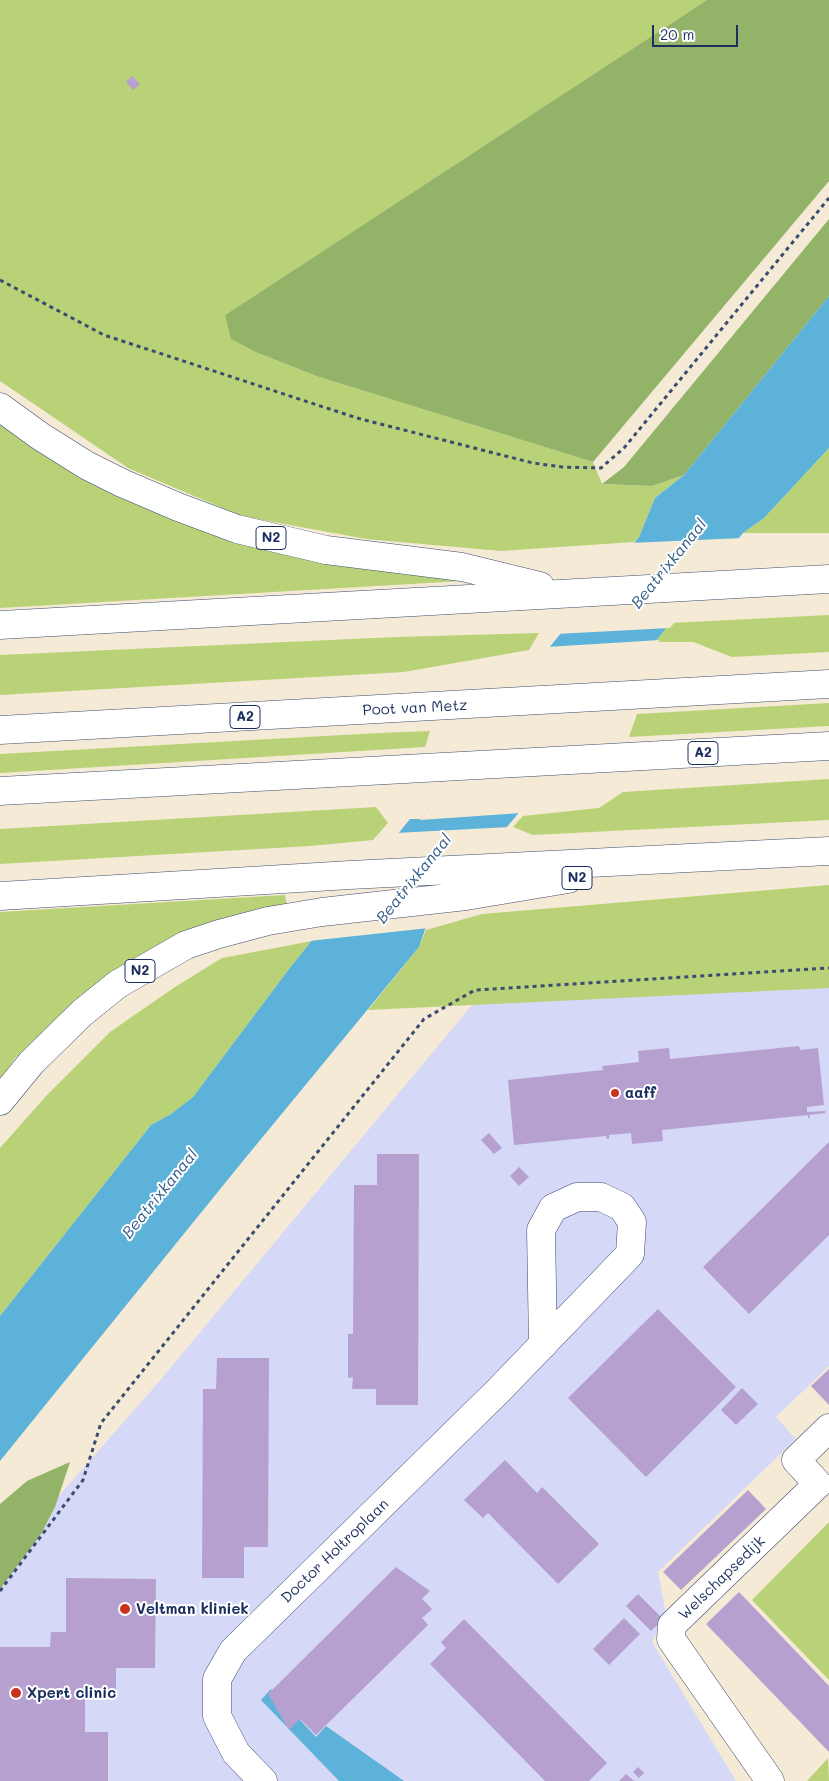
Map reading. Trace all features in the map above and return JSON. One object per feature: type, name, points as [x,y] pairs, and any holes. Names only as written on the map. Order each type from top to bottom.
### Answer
[{"type":"main road","name":"N2","points":[[0,407],[40,436],[86,465],[178,507],[237,529],[326,550],[462,567],[573,593]]},
{"type":"main road","name":"N2","points":[[0,625],[829,579]]},
{"type":"main road","name":"Poot van Metz","points":[[0,730],[829,684]]},
{"type":"main road","name":"A2","points":[[0,791],[829,746]]},
{"type":"main road","name":"N2","points":[[0,896],[350,875],[829,851]]},
{"type":"main road","name":"N2","points":[[0,1101],[31,1063],[82,1012],[118,984],[186,946],[219,934],[268,921],[322,912],[466,896],[688,859]]},
{"type":"main road","name":"Doctor Holtroplaan","points":[[263,1781],[236,1753],[217,1716],[217,1679],[233,1651],[543,1345],[630,1254],[632,1222],[622,1206],[601,1197],[577,1196],[553,1208],[541,1230],[543,1345]]},
{"type":"main road","name":"Welschapsedijk","points":[[770,1781],[671,1639],[672,1625],[824,1490],[796,1460],[829,1428]]},
{"type":"path","points":[[0,280],[104,335],[357,418],[533,463],[562,467],[601,468],[624,448],[829,198]]},
{"type":"path","points":[[0,1591],[83,1480],[101,1423],[424,1019],[475,990],[829,968]]},
{"type":"shaded area","points":[[829,961],[829,1366],[776,1417],[796,1439],[658,1572],[666,1616],[652,1642],[736,1781],[0,1781],[0,1563],[157,1384],[477,999]]},
{"type":"green space","points":[[0,0],[707,0],[225,315],[258,353],[316,376],[593,462],[602,484],[652,486],[684,475],[655,498],[639,537],[634,542],[501,551],[366,539],[241,516],[128,468],[0,381]]},
{"type":"green space","points":[[707,0],[829,0],[829,181],[593,462],[316,376],[258,353],[231,339],[225,315]]},
{"type":"green space","points":[[829,219],[829,296],[684,475],[652,486],[602,484],[624,467]]},
{"type":"green space","points":[[0,419],[114,493],[231,542],[357,566],[462,574],[462,581],[0,608]]},
{"type":"green space","points":[[829,448],[829,533],[743,533],[764,518]]},
{"type":"green space","points":[[829,615],[829,652],[732,657],[693,642],[655,642],[670,623]]},
{"type":"green space","points":[[539,633],[529,650],[404,672],[0,695],[0,655],[396,637]]},
{"type":"green space","points":[[829,703],[829,726],[629,737],[637,714]]},
{"type":"green space","points":[[430,731],[425,747],[0,773],[0,754]]},
{"type":"green space","points":[[829,779],[829,820],[533,835],[513,827],[523,816],[599,808],[623,792]]},
{"type":"green space","points":[[376,807],[388,823],[373,840],[310,846],[0,864],[0,829]]},
{"type":"green space","points":[[829,885],[829,988],[368,1010],[419,947],[426,930],[482,914]]},
{"type":"green space","points":[[285,895],[287,906],[200,927],[154,947],[81,995],[15,1058],[0,1079],[0,912]]},
{"type":"green space","points":[[312,941],[193,1097],[171,1114],[151,1125],[0,1316],[0,1148],[47,1095],[110,1032],[175,987],[222,958]]},
{"type":"green space","points":[[70,1462],[55,1507],[41,1534],[0,1589],[0,1504],[27,1481]]},
{"type":"green space","points":[[829,1522],[829,1680],[752,1600]]},
{"type":"green space","points":[[828,1758],[829,1781],[807,1781]]},
{"type":"water","name":"Beatrixkanaal","points":[[829,296],[829,448],[764,518],[743,533],[655,642],[640,645],[572,727],[573,747],[427,924],[419,947],[0,1461],[0,1316],[151,1125],[171,1114],[193,1097],[289,969],[410,819],[421,819],[492,729],[492,718],[639,537],[655,498],[684,475]]},
{"type":"water","points":[[271,1689],[316,1737],[326,1726],[404,1781],[339,1781],[261,1700]]},
{"type":"pier","points":[[742,538],[670,628],[556,634],[630,543]]},
{"type":"pier","points":[[660,640],[656,645],[647,645],[641,648],[627,665],[627,680],[586,727],[575,729],[575,749],[521,813],[420,820],[439,796],[439,780],[483,727],[491,727],[490,716],[546,647]]},
{"type":"pier","points":[[509,827],[429,928],[309,941],[396,833]]},
{"type":"building","points":[[132,76],[140,84],[133,90],[126,82]]},
{"type":"building","points":[[799,1046],[800,1050],[818,1048],[824,1105],[807,1107],[807,1112],[825,1111],[825,1113],[809,1115],[810,1118],[808,1118],[808,1115],[662,1130],[663,1141],[632,1144],[631,1133],[609,1135],[609,1139],[606,1136],[514,1145],[508,1080],[603,1070],[602,1066],[639,1062],[638,1051],[669,1048],[670,1059]]},
{"type":"building","points":[[489,1133],[502,1148],[494,1154],[481,1140]]},
{"type":"building","points":[[829,1142],[829,1235],[749,1314],[703,1267]]},
{"type":"building","points":[[377,1154],[419,1154],[418,1405],[376,1405],[376,1389],[352,1389],[353,1377],[348,1378],[348,1334],[353,1334],[354,1185],[377,1185]]},
{"type":"building","points":[[519,1167],[529,1177],[519,1186],[510,1176]]},
{"type":"building","points":[[658,1309],[736,1387],[646,1477],[568,1398]]},
{"type":"building","points":[[217,1358],[269,1358],[268,1547],[244,1547],[244,1578],[202,1578],[203,1389],[216,1389]]},
{"type":"building","points":[[829,1369],[829,1405],[811,1386]]},
{"type":"building","points":[[742,1388],[758,1404],[736,1425],[721,1410]]},
{"type":"building","points":[[505,1460],[537,1493],[542,1487],[599,1544],[558,1584],[488,1513],[483,1518],[464,1500]]},
{"type":"building","points":[[748,1490],[766,1509],[681,1590],[663,1572]]},
{"type":"building","points":[[396,1567],[430,1591],[422,1599],[432,1609],[422,1618],[428,1625],[316,1735],[300,1719],[289,1730],[268,1694]]},
{"type":"building","points":[[66,1578],[156,1579],[155,1668],[116,1668],[116,1698],[85,1698],[85,1732],[108,1732],[108,1781],[0,1781],[0,1647],[50,1647],[51,1632],[66,1632]]},
{"type":"building","points":[[739,1592],[829,1686],[829,1752],[706,1624]]},
{"type":"building","points":[[638,1594],[663,1619],[651,1631],[626,1606]]},
{"type":"building","points":[[624,1618],[640,1634],[609,1665],[593,1649]]},
{"type":"building","points":[[464,1619],[607,1763],[589,1781],[545,1781],[430,1664],[446,1648],[441,1642]]},
{"type":"building","points":[[638,1767],[644,1773],[639,1778],[633,1772]]},
{"type":"building","points":[[626,1774],[634,1781],[619,1781]]},
{"type":"place","name":"aaff","points":[[615,1093]]},
{"type":"place","name":"Veltman kliniek","points":[[125,1609]]},
{"type":"place","name":"Xpert clinic","points":[[16,1693]]}]
